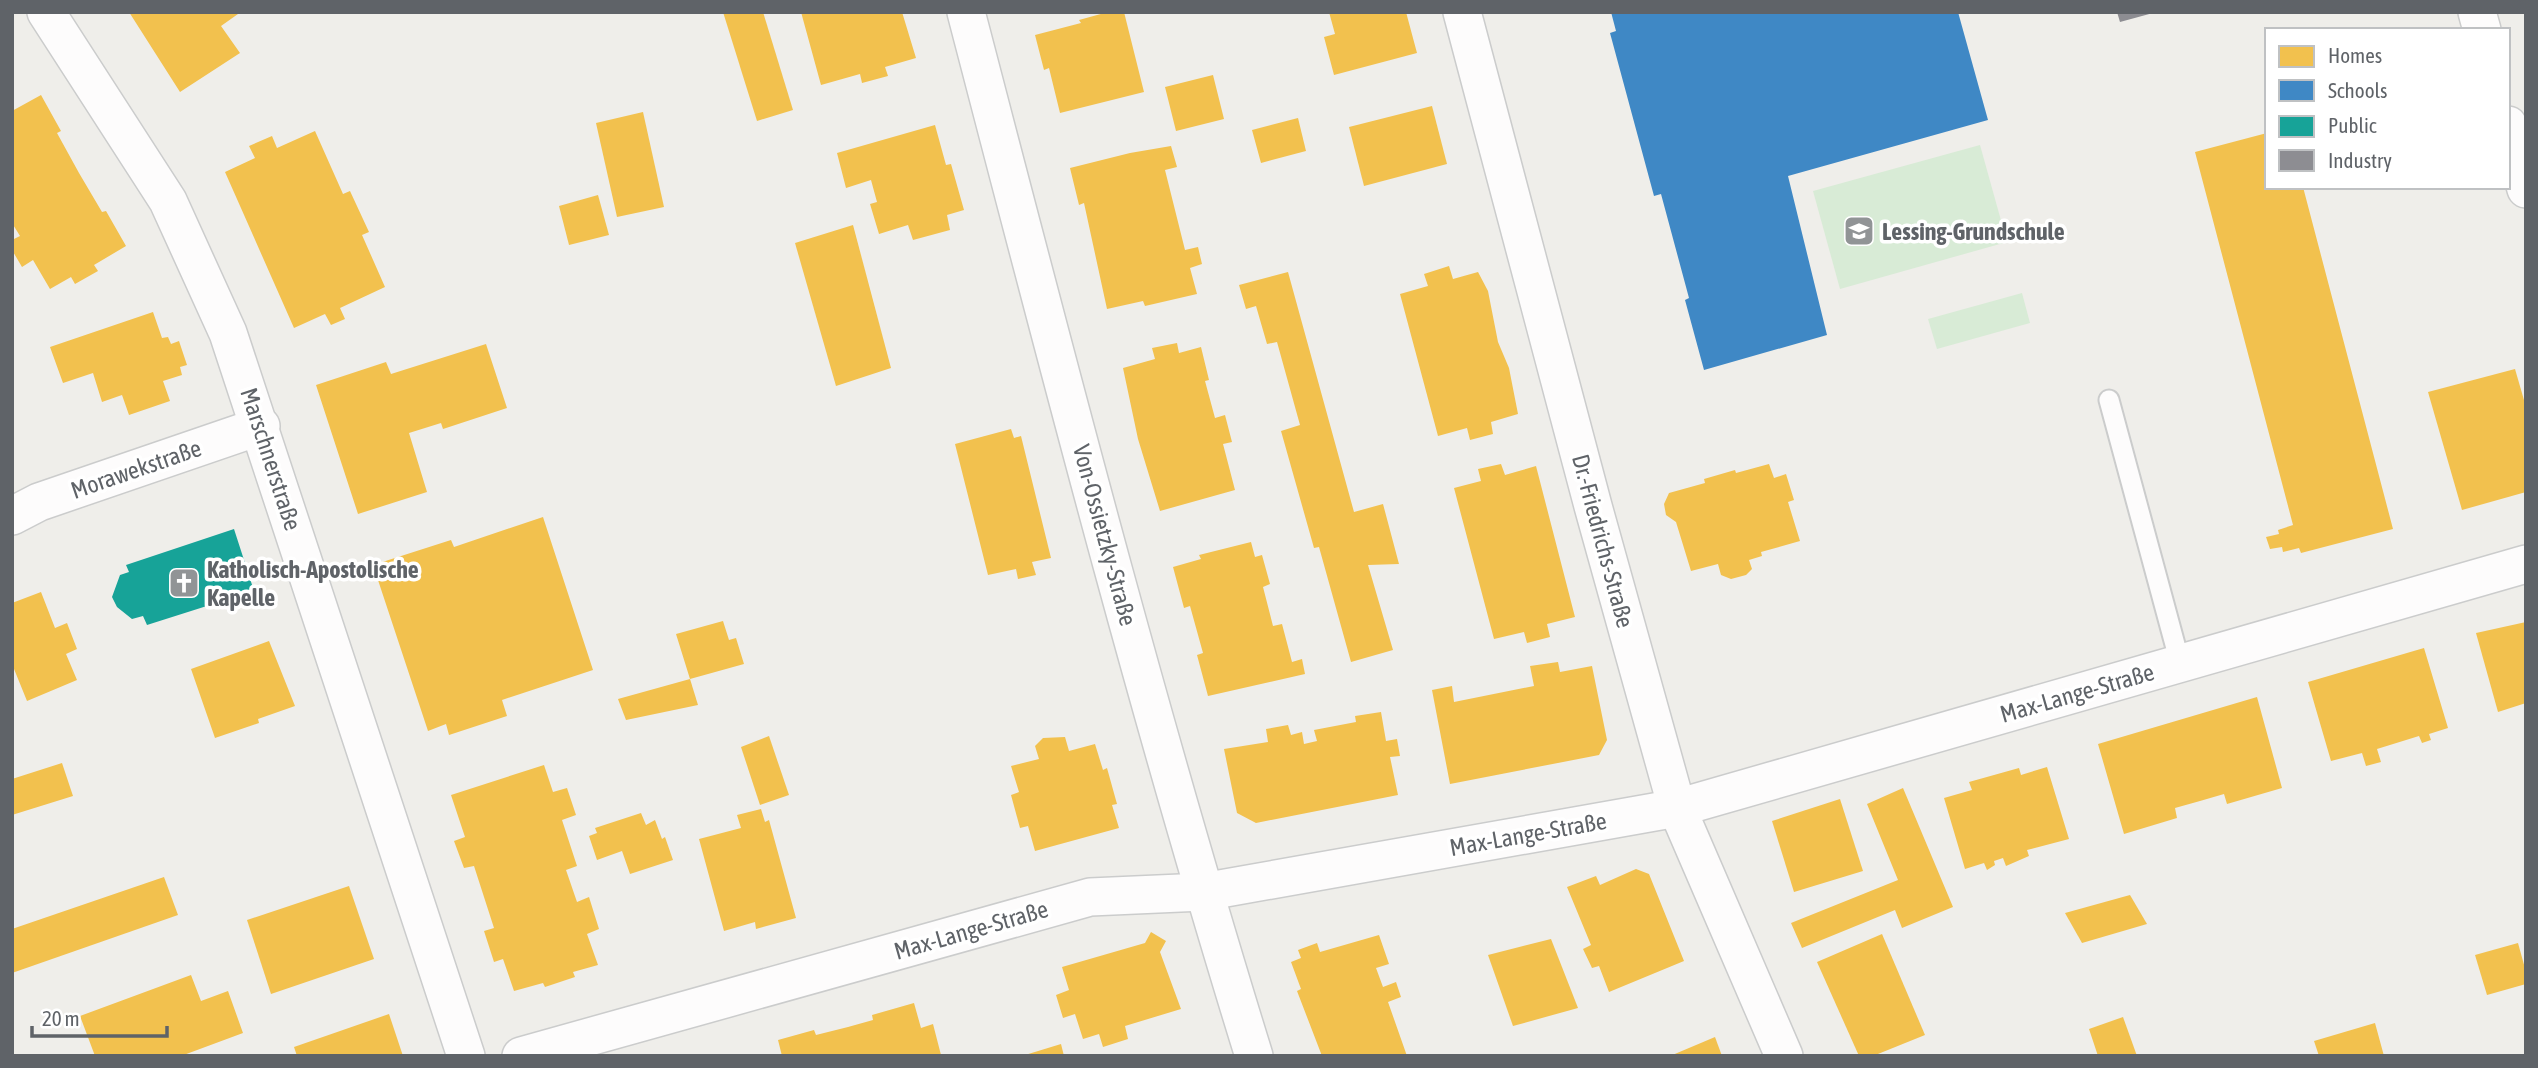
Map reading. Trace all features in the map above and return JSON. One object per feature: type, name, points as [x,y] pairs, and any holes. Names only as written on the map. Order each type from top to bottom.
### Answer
[{"type":"street","name":"Marschnerstraße","points":[[46,12],[168,201],[228,333],[261,426],[466,1056]]},
{"type":"street","name":"Von-Ossietzky-Straße","points":[[966,12],[1059,369],[1203,892],[1254,1056]]},
{"type":"street","name":"Dr.-Friedrichs-Straße","points":[[1462,12],[1677,808],[1783,1056]]},
{"type":"street","points":[[2510,132],[2526,189]]},
{"type":"street","name":"Morawekstraße","points":[[12,516],[39,502],[261,426]]},
{"type":"street","name":"Max-Lange-Straße","points":[[521,1056],[1090,897],[1203,892],[1677,808],[2526,564]]},
{"type":"lane","points":[[2109,400],[2180,663]]},
{"type":"green space","points":[[1980,145],[2007,242],[1840,289],[1813,191]]},
{"type":"green space","points":[[2022,293],[2030,323],[1937,349],[1928,319]]},
{"type":"building: Homes","points":[[129,12],[237,12],[238,14],[221,26],[240,53],[180,92]]},
{"type":"building: Homes","points":[[723,12],[763,12],[793,110],[757,121]]},
{"type":"building: Homes","points":[[801,12],[902,12],[916,58],[885,67],[888,76],[862,83],[860,74],[821,85]]},
{"type":"building: Homes","points":[[1108,12],[1124,12],[1144,92],[1060,113],[1049,68],[1044,70],[1035,35],[1081,23],[1079,20]]},
{"type":"building: Homes","points":[[1329,12],[1406,12],[1417,53],[1334,75],[1324,37],[1335,34]]},
{"type":"building: Homes","points":[[1213,75],[1224,119],[1176,131],[1165,87]]},
{"type":"building: Homes","points":[[41,95],[61,131],[57,133],[79,173],[102,212],[106,211],[126,246],[94,265],[98,271],[75,284],[71,277],[50,289],[33,260],[22,267],[12,250],[12,240],[20,236],[12,223],[12,111]]},
{"type":"building: Homes","points":[[1432,106],[1447,164],[1364,186],[1349,127]]},
{"type":"building: Homes","points":[[643,112],[664,207],[617,217],[596,123]]},
{"type":"building: Homes","points":[[1298,118],[1306,151],[1261,163],[1252,130]]},
{"type":"building: Homes","points":[[935,125],[946,165],[951,164],[964,210],[947,215],[950,230],[913,240],[908,225],[879,234],[870,204],[877,202],[871,180],[846,188],[837,153]]},
{"type":"building: Homes","points":[[315,131],[343,194],[350,191],[369,232],[362,235],[385,287],[340,308],[345,319],[331,325],[325,314],[294,328],[225,172],[255,158],[249,146],[272,136],[277,148]]},
{"type":"building: Homes","points":[[2265,134],[2265,189],[2304,189],[2393,529],[2301,553],[2299,548],[2283,552],[2282,547],[2270,549],[2266,537],[2279,534],[2278,530],[2293,525],[2195,152]]},
{"type":"building: Homes","points":[[1171,146],[1177,167],[1165,170],[1185,250],[1198,247],[1202,264],[1190,268],[1197,294],[1145,306],[1143,301],[1107,309],[1084,203],[1079,205],[1070,168]]},
{"type":"building: Homes","points":[[598,195],[609,235],[569,245],[559,206]]},
{"type":"building: Homes","points":[[853,225],[891,368],[836,386],[795,243]]},
{"type":"building: Homes","points":[[1449,266],[1453,279],[1478,272],[1488,291],[1498,342],[1509,368],[1518,414],[1491,422],[1493,434],[1470,440],[1467,428],[1438,436],[1400,294],[1428,286],[1424,274]]},
{"type":"building: Homes","points":[[1288,272],[1354,512],[1383,504],[1399,564],[1368,565],[1393,650],[1351,662],[1319,547],[1314,548],[1281,431],[1300,425],[1277,342],[1267,344],[1256,306],[1246,309],[1239,285]]},
{"type":"building: Homes","points":[[153,312],[162,338],[168,337],[171,344],[179,341],[187,365],[180,367],[182,375],[163,381],[170,401],[129,415],[122,395],[102,402],[93,373],[63,383],[50,347]]},
{"type":"building: Homes","points":[[1177,343],[1179,353],[1201,347],[1209,380],[1205,381],[1215,418],[1225,415],[1232,442],[1223,444],[1235,490],[1160,511],[1138,439],[1123,368],[1155,359],[1152,348]]},
{"type":"building: Homes","points":[[486,344],[507,408],[443,429],[441,423],[409,433],[427,492],[358,514],[316,385],[386,362],[391,374]]},
{"type":"building: Homes","points":[[2515,369],[2526,407],[2526,492],[2462,510],[2428,392]]},
{"type":"building: Homes","points":[[1011,429],[1014,438],[1021,436],[1051,558],[1032,562],[1036,575],[1018,579],[1016,569],[988,575],[955,444]]},
{"type":"building: Homes","points":[[1501,464],[1505,475],[1536,466],[1575,617],[1547,624],[1550,637],[1527,643],[1524,632],[1494,639],[1454,488],[1481,481],[1478,469]]},
{"type":"building: Homes","points":[[1769,464],[1774,478],[1786,474],[1794,500],[1788,502],[1800,541],[1761,552],[1762,556],[1749,560],[1752,569],[1746,575],[1731,579],[1721,575],[1718,564],[1691,571],[1676,522],[1666,515],[1664,504],[1669,493],[1705,483],[1704,479],[1735,470],[1736,473]]},
{"type":"building: Homes","points":[[543,517],[593,670],[502,700],[507,716],[449,735],[446,724],[428,731],[373,565],[451,540],[454,547]]},
{"type":"building: Homes","points":[[1251,542],[1255,557],[1262,555],[1270,584],[1263,587],[1273,626],[1282,624],[1292,662],[1302,659],[1305,674],[1208,696],[1197,655],[1203,653],[1190,606],[1184,608],[1173,567],[1201,559],[1199,555]]},
{"type":"building: Homes","points":[[41,592],[55,628],[67,623],[77,649],[66,654],[77,680],[27,701],[12,664],[12,603]]},
{"type":"building: Homes","points":[[723,621],[729,640],[736,638],[744,664],[690,679],[676,634]]},
{"type":"building: Homes","points":[[2526,622],[2526,703],[2498,712],[2476,633]]},
{"type":"building: Homes","points":[[269,641],[295,706],[258,719],[259,723],[215,738],[191,669]]},
{"type":"building: Homes","points":[[2424,648],[2448,728],[2429,734],[2431,740],[2422,743],[2419,736],[2377,749],[2381,762],[2366,766],[2362,753],[2331,761],[2308,682]]},
{"type":"building: Homes","points":[[1558,662],[1560,672],[1592,666],[1607,740],[1599,755],[1450,784],[1432,690],[1452,686],[1454,702],[1534,686],[1530,666]]},
{"type":"building: Homes","points":[[690,679],[698,705],[626,720],[618,699]]},
{"type":"building: Homes","points":[[2257,697],[2282,788],[2227,804],[2224,794],[2175,808],[2177,818],[2124,834],[2098,744]]},
{"type":"building: Homes","points":[[1381,712],[1386,741],[1397,739],[1400,756],[1390,757],[1398,795],[1256,823],[1237,813],[1224,749],[1268,742],[1266,729],[1288,725],[1291,735],[1302,732],[1304,744],[1317,741],[1314,730],[1356,722],[1355,716]]},
{"type":"building: Homes","points":[[769,736],[789,795],[760,805],[741,747]]},
{"type":"building: Homes","points":[[1065,737],[1069,751],[1095,744],[1103,770],[1107,768],[1117,804],[1112,805],[1119,828],[1035,851],[1028,826],[1020,828],[1011,795],[1019,792],[1011,766],[1039,759],[1035,746],[1043,738]]},
{"type":"building: Homes","points":[[62,763],[73,796],[12,815],[12,779]]},
{"type":"building: Homes","points":[[544,765],[553,792],[567,788],[576,815],[562,820],[577,866],[566,870],[577,902],[589,897],[599,929],[587,934],[598,965],[573,972],[575,977],[545,987],[543,983],[514,991],[503,959],[494,962],[484,931],[494,928],[474,866],[464,868],[454,841],[465,837],[451,795]]},
{"type":"building: Homes","points":[[2047,767],[2069,839],[2027,850],[2029,856],[2006,866],[2003,858],[1994,861],[1995,865],[1987,870],[1984,863],[1965,869],[1944,798],[1972,790],[1969,782],[2019,768],[2021,775]]},
{"type":"building: Homes","points":[[1903,788],[1953,907],[1902,928],[1895,910],[1802,948],[1791,923],[1898,880],[1867,804]]},
{"type":"building: Homes","points":[[1840,799],[1863,871],[1794,892],[1772,821]]},
{"type":"building: Homes","points":[[761,809],[765,822],[769,820],[796,918],[756,929],[755,922],[724,931],[699,839],[741,828],[737,815]]},
{"type":"building: Homes","points":[[641,813],[646,825],[655,820],[662,839],[665,837],[673,860],[630,874],[622,851],[597,860],[589,836],[597,833],[595,828]]},
{"type":"building: Homes","points":[[1636,869],[1649,874],[1684,961],[1609,992],[1599,966],[1592,968],[1583,949],[1591,945],[1567,887],[1596,876],[1600,885]]},
{"type":"building: Homes","points":[[164,877],[178,915],[12,973],[12,929]]},
{"type":"building: Homes","points":[[349,886],[374,959],[271,994],[247,920]]},
{"type":"building: Homes","points":[[2130,895],[2147,924],[2082,943],[2065,913]]},
{"type":"building: Homes","points":[[1151,932],[1166,941],[1160,952],[1181,1009],[1125,1026],[1128,1039],[1103,1047],[1099,1034],[1083,1039],[1075,1014],[1063,1018],[1056,995],[1069,990],[1062,967],[1145,943]]},
{"type":"building: Homes","points":[[1882,934],[1925,1035],[1873,1056],[1859,1056],[1817,962]]},
{"type":"building: Homes","points":[[1379,935],[1389,964],[1376,968],[1383,987],[1396,982],[1401,997],[1388,1002],[1407,1056],[1322,1056],[1297,991],[1301,989],[1291,962],[1301,958],[1298,950],[1317,943],[1320,952]]},
{"type":"building: Homes","points":[[1551,939],[1578,1008],[1513,1026],[1488,955]]},
{"type":"building: Homes","points":[[2518,943],[2526,972],[2526,984],[2487,995],[2475,955]]},
{"type":"building: Homes","points":[[191,975],[201,1001],[228,991],[243,1033],[181,1056],[95,1056],[80,1016]]},
{"type":"building: Homes","points":[[914,1003],[921,1028],[933,1024],[941,1055],[782,1056],[778,1040],[814,1030],[816,1035],[848,1027],[873,1020],[872,1015]]},
{"type":"building: Homes","points":[[389,1014],[403,1056],[297,1056],[294,1047]]},
{"type":"building: Homes","points":[[2123,1017],[2137,1056],[2098,1056],[2089,1029]]},
{"type":"building: Homes","points":[[2375,1023],[2384,1056],[2319,1056],[2314,1041]]},
{"type":"building: Homes","points":[[1715,1037],[1722,1056],[1670,1056]]},
{"type":"building: Homes","points":[[1061,1044],[1064,1056],[1025,1056],[1025,1055]]},
{"type":"building: Schools","points":[[1611,12],[1958,12],[1988,120],[1788,176],[1827,335],[1704,370],[1685,300],[1689,298],[1661,194],[1654,196],[1610,33],[1616,31]]},
{"type":"building: Public","name":"Katholisch-Apostolische Kapelle","points":[[234,529],[254,591],[147,625],[143,616],[132,619],[117,607],[112,597],[120,575],[129,572],[126,565]]},
{"type":"building: Industry","points":[[2117,12],[2153,12],[2153,13],[2120,22]]},
{"type":"place","name":"Lessing-Grundschule","points":[[1859,231]]},
{"type":"place","name":"Katholisch-Apostolische Kapelle","points":[[184,583]]}]
